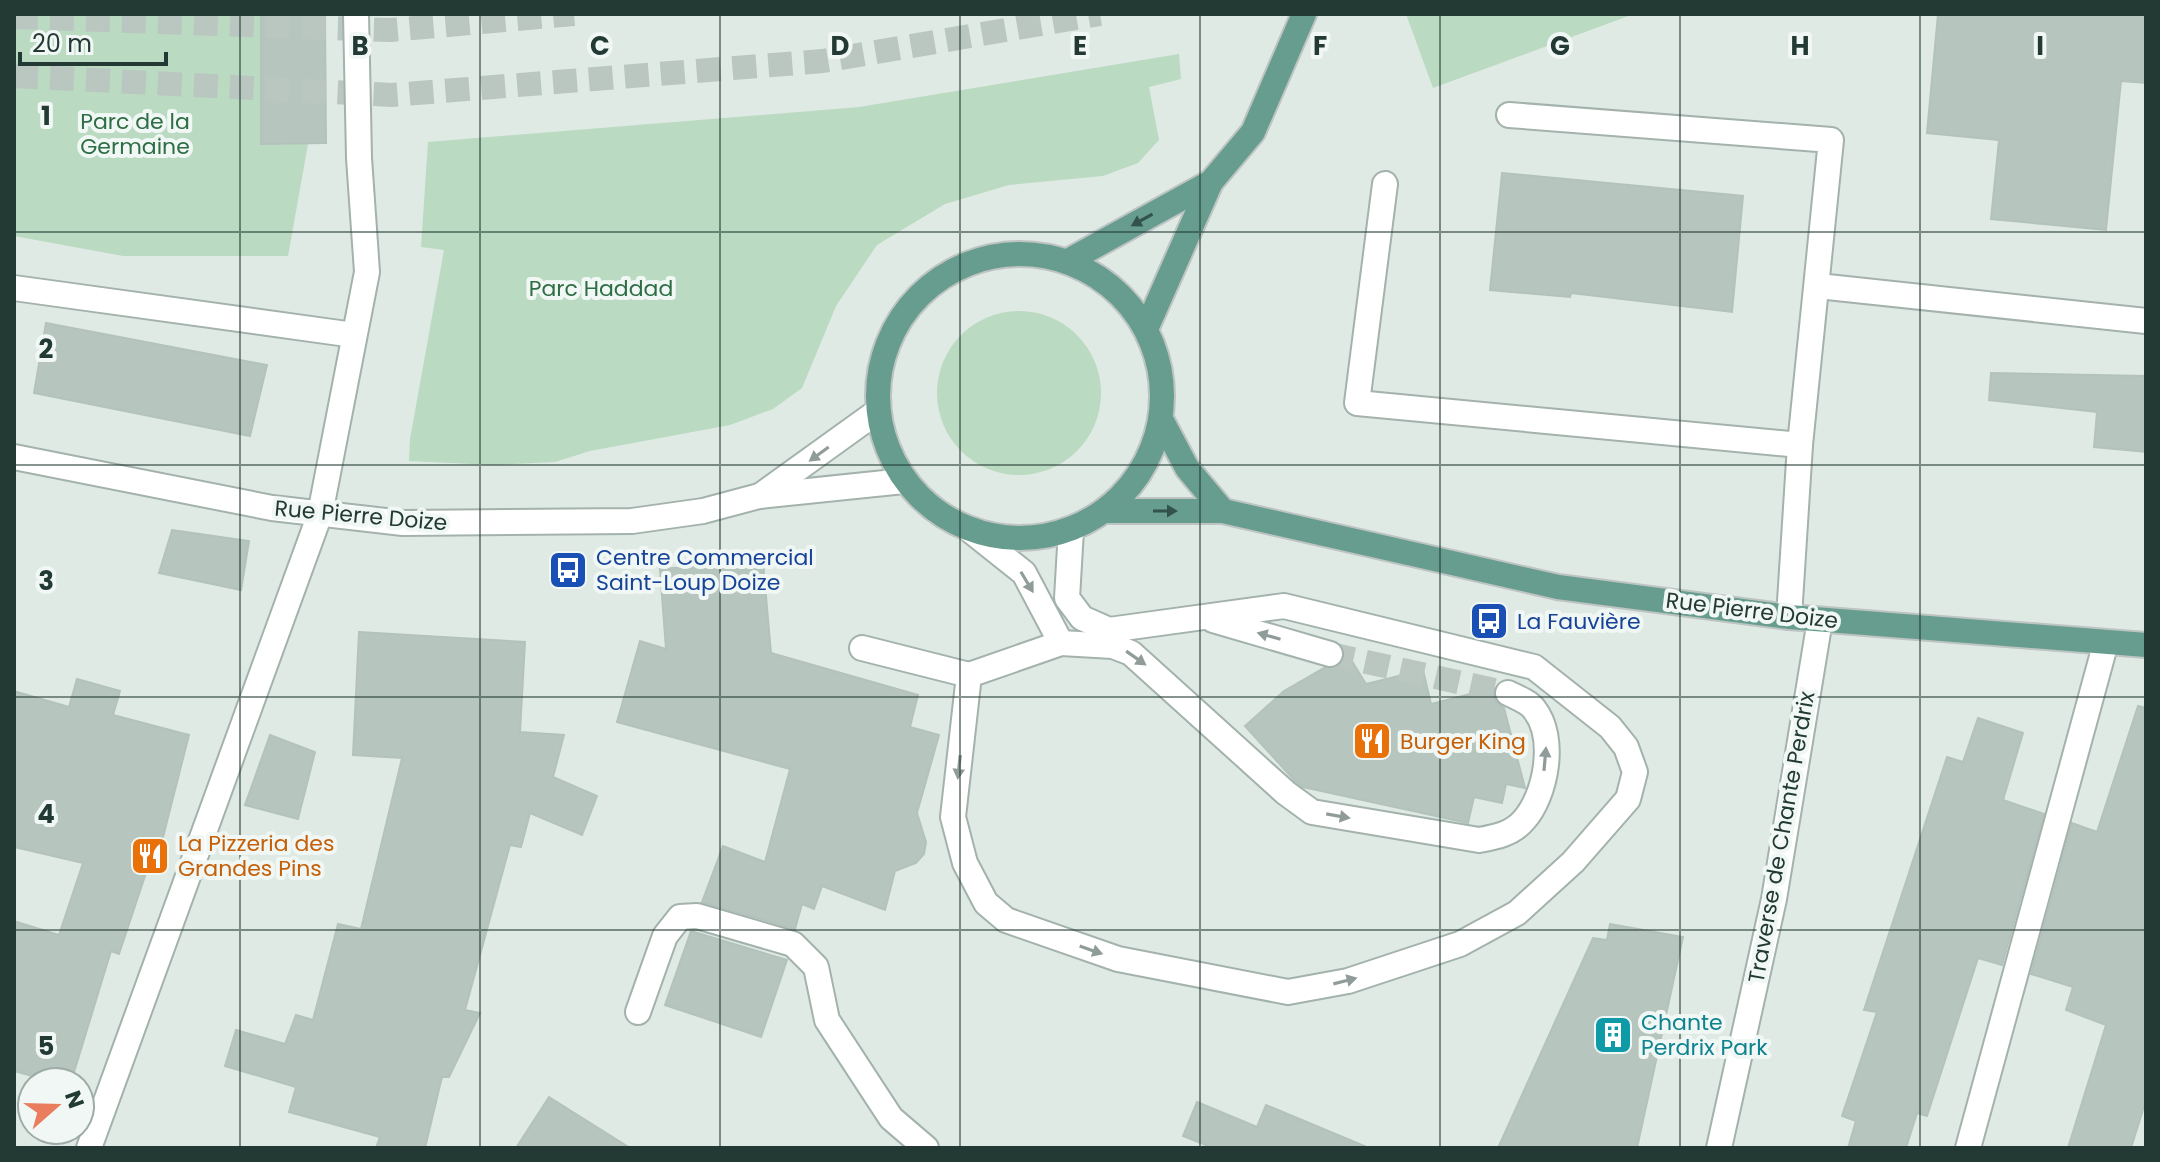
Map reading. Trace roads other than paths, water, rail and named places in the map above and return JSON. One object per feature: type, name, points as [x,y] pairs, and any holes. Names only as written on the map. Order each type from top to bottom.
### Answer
[{"type":"main road","points":[[1147,327],[1211,182],[1253,132],[1304,14]]},
{"type":"main road","points":[[1068,261],[1211,182]]},
{"type":"main road","points":[[1040,254],[1068,261],[1113,287],[1147,327],[1163,384],[1161,419],[1143,471],[1106,511],[1071,530],[1038,538],[1004,538],[970,530],[934,510],[904,481],[887,447],[878,411],[879,368],[894,327],[920,293],[956,268],[997,255],[1040,254]]},
{"type":"main road","points":[[1161,419],[1187,468],[1223,511]]},
{"type":"main road","name":"Rue Pierre Doize","points":[[1106,511],[1223,511],[1558,587],[1789,617],[2146,645]]},
{"type":"street","points":[[89,1148],[320,514],[367,272],[359,158],[356,14]]},
{"type":"street","points":[[1509,115],[1831,140],[1800,445],[1789,617]]},
{"type":"street","points":[[1385,184],[1357,403],[1800,445]]},
{"type":"street","points":[[1818,286],[2146,321]]},
{"type":"street","points":[[14,288],[354,335]]},
{"type":"street","name":"Rue Pierre Doize","points":[[759,496],[878,411]]},
{"type":"street","name":"Rue Pierre Doize","points":[[14,457],[272,508],[403,523],[632,521],[703,511],[759,496],[904,481]]},
{"type":"street","points":[[970,530],[1024,573],[1061,643]]},
{"type":"street","points":[[969,675],[953,817],[965,863],[986,903],[1006,920],[1118,959],[1288,992],[1348,981],[1460,944],[1517,913],[1573,862],[1628,799],[1635,772],[1626,747],[1610,727],[1534,667],[1284,606],[1109,630],[1082,618],[1067,598],[1071,530]]},
{"type":"street","points":[[1207,618],[1330,654]]},
{"type":"street","name":"Traverse de Chante Perdrix","points":[[1719,1148],[1774,899],[1820,620]]},
{"type":"street","points":[[1968,1148],[2106,642]]},
{"type":"street","points":[[862,648],[969,675],[1061,643],[1113,646],[1131,653],[1286,793],[1312,812],[1479,840],[1503,835],[1523,821],[1537,799],[1546,763],[1546,734],[1534,708],[1508,693]]},
{"type":"street","points":[[638,1012],[665,936],[680,917],[697,916],[793,944],[816,967],[827,1020],[891,1118],[926,1148]]},
{"type":"tunnel","points":[[14,17],[391,30],[574,14]]},
{"type":"tunnel","points":[[14,76],[392,95],[823,61],[1100,14]]},
{"type":"tunnel","points":[[1330,654],[1508,693]]},
{"type":"place","name":"Centre Commercial Saint-Loup Doize","points":[[568,570]]},
{"type":"place","name":"La Fauvière","points":[[1489,621]]},
{"type":"place","name":"Burger King","points":[[1372,741]]},
{"type":"place","name":"La Pizzeria des Grandes Pins","points":[[150,856]]},
{"type":"place","name":"Chante Perdrix Park","points":[[1613,1035]]},
{"type":"park label","name":"Parc de la Germaine","points":[[135,134]]},
{"type":"park label","name":"Parc Haddad","points":[[601,288]]}]
